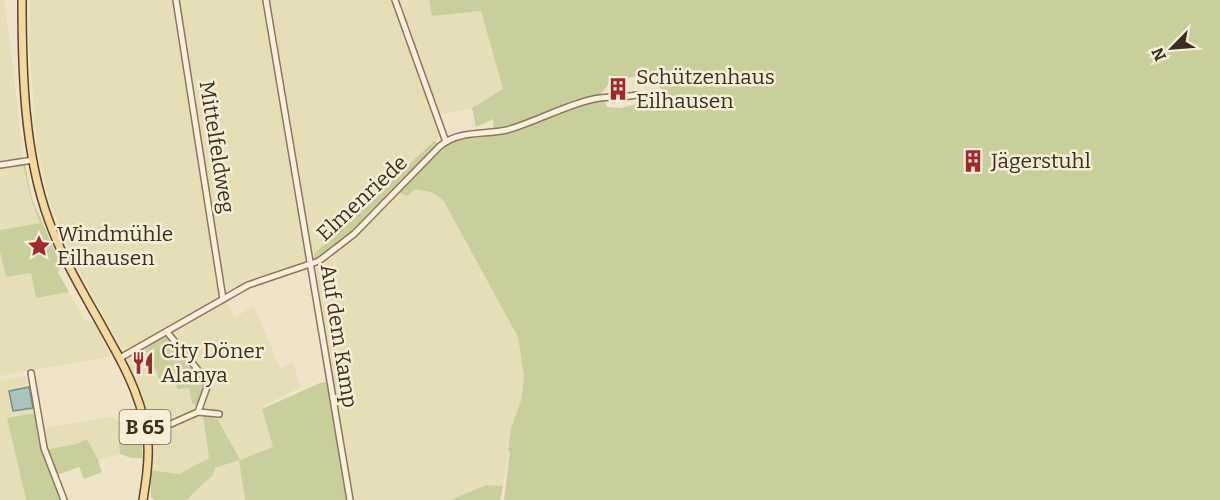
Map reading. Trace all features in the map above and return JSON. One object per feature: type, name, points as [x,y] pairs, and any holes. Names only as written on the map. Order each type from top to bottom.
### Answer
[{"type":"main road","name":"B 65","points":[[22,0],[28,120],[33,160],[42,201],[62,252],[120,358],[140,404],[146,431],[148,469],[142,500]]},
{"type":"street","name":"Mittelfeldweg","points":[[176,0],[223,299]]},
{"type":"street","name":"Auf dem Kamp","points":[[266,0],[350,500]]},
{"type":"street","points":[[395,0],[446,142]]},
{"type":"street","name":"Elmenriede","points":[[120,358],[248,285],[319,261],[354,234],[446,142],[462,135],[506,130],[595,99],[624,98],[636,95]]},
{"type":"street","points":[[0,165],[33,160]]},
{"type":"street","points":[[167,332],[206,380],[207,387],[198,412]]},
{"type":"street","points":[[31,373],[44,448],[64,500]]},
{"type":"street","points":[[146,431],[164,427],[198,412],[219,414]]},
{"type":"shaded area","points":[[0,0],[4,0],[23,159],[0,163]]},
{"type":"shaded area","points":[[30,0],[429,0],[432,16],[481,10],[503,89],[472,108],[434,116],[440,136],[305,262],[245,284],[128,351],[122,350],[82,276],[56,219],[46,189],[37,146],[29,44]]},
{"type":"shaded area","points":[[23,164],[31,199],[40,223],[0,230],[0,168]]},
{"type":"shaded area","points":[[398,191],[434,192],[443,200],[518,337],[524,376],[521,401],[511,428],[503,486],[487,485],[450,500],[352,500],[314,267],[335,251]]},
{"type":"shaded area","points":[[0,252],[6,277],[31,273],[36,298],[69,292],[84,319],[93,322],[110,354],[108,357],[0,376]]},
{"type":"shaded area","points":[[226,301],[235,317],[254,306],[280,368],[293,363],[301,387],[262,407],[273,447],[240,460],[245,500],[186,500],[213,475],[215,468],[239,459],[216,412],[201,410],[172,335],[174,331]]},
{"type":"shaded area","points":[[144,348],[153,364],[170,378],[189,388],[192,403],[203,415],[209,458],[179,474],[151,470],[153,455],[150,425],[140,391],[126,358]]},
{"type":"shaded area","points":[[24,376],[30,379],[35,413],[7,418],[26,500],[0,500],[0,380]]},
{"type":"shaded area","points":[[113,417],[124,431],[118,433],[120,454],[98,460],[87,439],[76,444],[47,450],[41,430],[45,428]]},
{"type":"green space","points":[[429,0],[1220,0],[1220,500],[504,500],[511,428],[521,401],[524,376],[518,337],[443,200],[426,191],[414,190],[407,196],[395,190],[353,233],[318,259],[314,258],[314,254],[434,141],[444,147],[452,140],[494,134],[493,119],[476,127],[472,108],[503,89],[481,11],[432,16]],"holes":[[[654,72],[664,98],[620,108],[607,107],[602,93],[610,82]]]},
{"type":"green space","points":[[23,164],[25,164],[32,199],[61,265],[58,272],[69,292],[36,298],[31,273],[6,277],[0,252],[0,230],[40,223],[31,199]]},
{"type":"green space","points":[[165,336],[169,337],[204,381],[205,385],[198,407],[192,403],[189,388],[177,389],[175,380],[170,378],[160,381],[144,348]]},
{"type":"green space","points":[[326,382],[347,500],[245,500],[239,460],[215,468],[213,475],[186,500],[155,500],[151,497],[151,470],[179,474],[209,458],[203,415],[218,419],[240,460],[273,447],[262,409]]},
{"type":"green space","points":[[35,413],[41,446],[63,500],[26,500],[7,418]]},
{"type":"green space","points":[[140,426],[143,458],[131,458],[120,454],[118,433]]},
{"type":"green space","points":[[87,439],[102,472],[84,479],[79,467],[57,475],[48,452],[50,449],[76,444]]},
{"type":"green space","points":[[487,485],[503,486],[500,500],[450,500]]},
{"type":"water","points":[[29,387],[33,408],[13,411],[9,391]]},
{"type":"place","name":"Schützenhaus Eilhausen","points":[[618,89]]},
{"type":"place","name":"Jägerstuhl","points":[[973,161]]},
{"type":"place","name":"Windmühle Eilhausen","points":[[39,246]]},
{"type":"place","name":"City Döner Alanya","points":[[143,363]]}]
